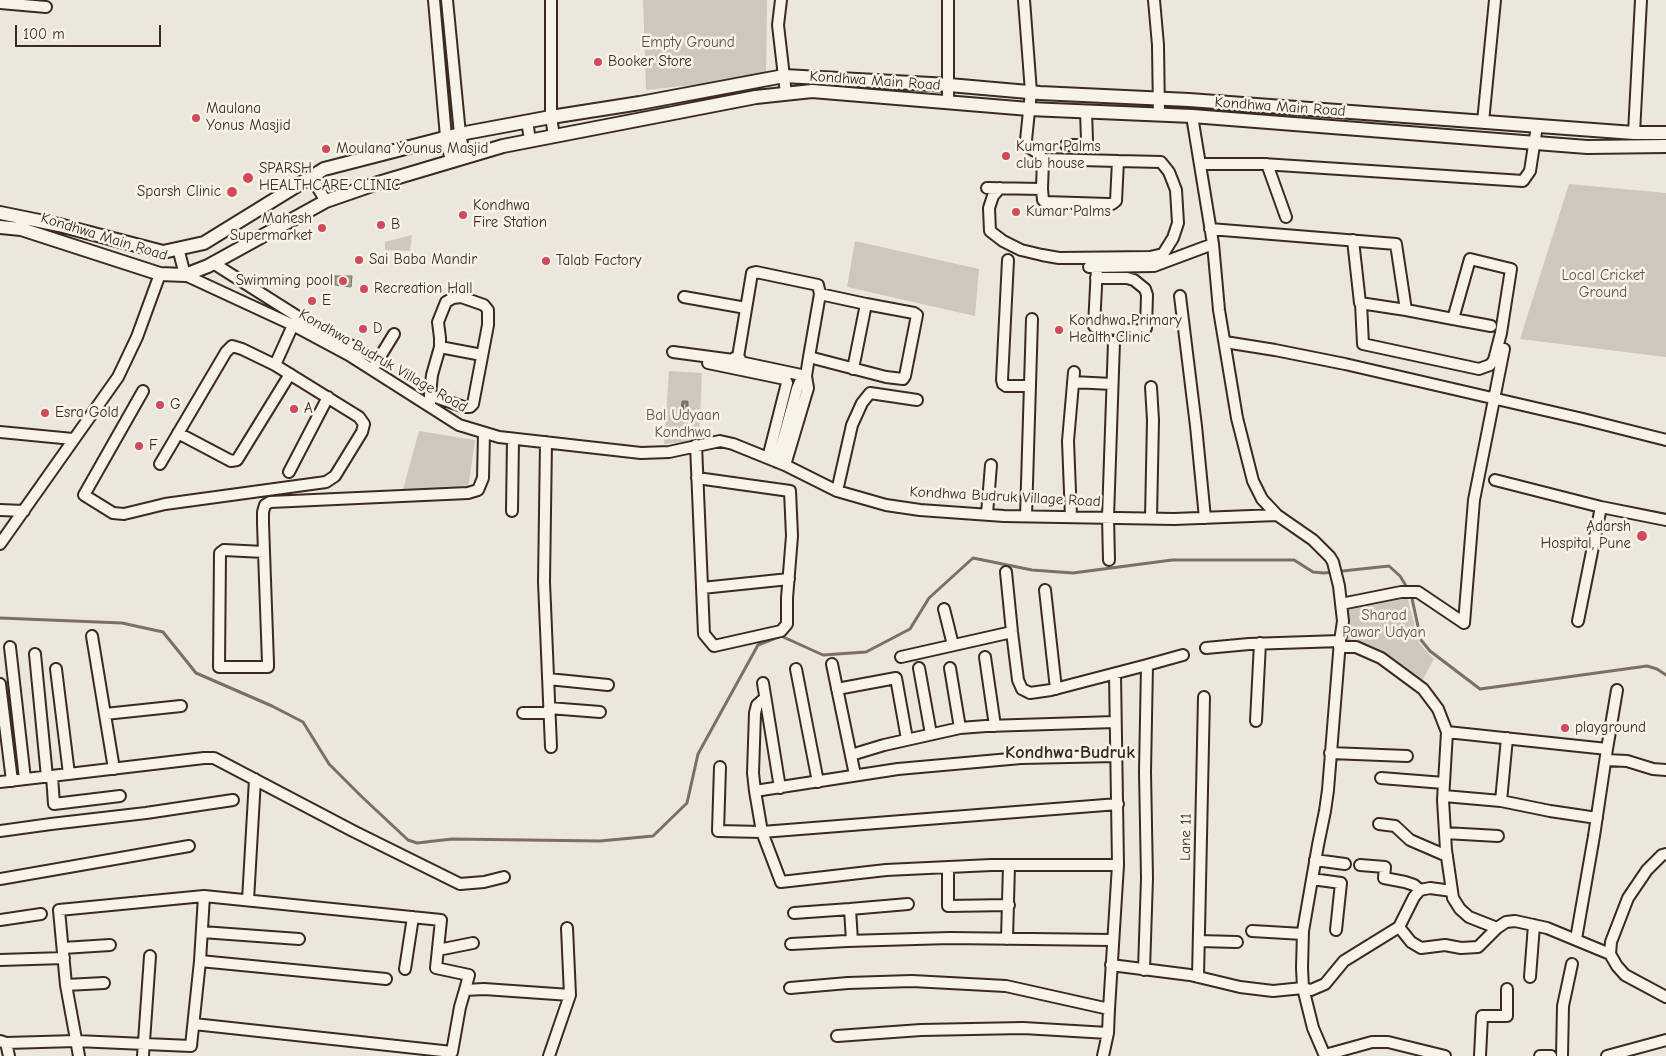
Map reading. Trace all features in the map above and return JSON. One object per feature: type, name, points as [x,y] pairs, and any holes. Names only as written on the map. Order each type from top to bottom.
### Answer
[{"type":"main road","name":"Kondhwa Main Road","points":[[0,214],[59,224],[163,252],[204,243],[324,169],[460,134],[784,76],[949,85],[1031,92],[1159,98],[1634,133],[1666,132]]},
{"type":"main road","name":"Kondhwa Main Road","points":[[0,227],[21,229],[160,274],[185,275],[214,263],[326,201],[503,146],[756,97],[812,91],[1029,109],[1192,116],[1587,147],[1666,146]]},
{"type":"street","points":[[434,0],[446,137],[450,162]]},
{"type":"street","points":[[447,0],[460,134],[465,158]]},
{"type":"street","points":[[551,0],[551,117],[554,136]]},
{"type":"street","points":[[781,0],[778,25],[786,94]]},
{"type":"street","points":[[948,0],[948,102]]},
{"type":"street","points":[[1024,0],[1031,92],[1026,140],[1027,146],[1038,153],[1043,159],[1042,196],[1045,202],[1112,204],[1116,201],[1118,161]]},
{"type":"street","points":[[1154,0],[1158,45],[1159,115]]},
{"type":"street","points":[[1483,122],[1494,0]]},
{"type":"street","points":[[1634,133],[1641,0]]},
{"type":"street","points":[[0,3],[46,7]]},
{"type":"street","points":[[1066,145],[1084,145],[1087,140],[1086,111]]},
{"type":"street","points":[[1192,116],[1213,244],[1220,310],[1237,418],[1250,472],[1262,499],[1278,515],[1313,540],[1333,562],[1339,586],[1343,621],[1339,644],[1325,811],[1303,934],[1303,988],[1313,1028],[1325,1055],[1372,1042],[1388,1042],[1445,1056]]},
{"type":"street","points":[[527,121],[530,140]]},
{"type":"street","points":[[1200,164],[1267,164],[1524,181],[1530,171],[1537,126]]},
{"type":"street","points":[[1000,188],[993,196],[989,208],[990,231],[1003,241],[1021,250],[1059,258],[1150,257],[1163,254],[1173,238],[1178,223],[1176,190],[1169,172],[1161,162],[1043,159]]},
{"type":"street","points":[[1267,164],[1286,217]]},
{"type":"street","points":[[311,177],[326,201]]},
{"type":"street","points":[[986,188],[1042,189]]},
{"type":"street","points":[[1210,229],[1396,244],[1406,310]]},
{"type":"street","points":[[1353,240],[1361,303],[1363,344],[1479,369],[1490,365],[1494,360],[1501,333],[1511,269],[1470,260],[1454,319]]},
{"type":"street","points":[[1094,271],[1154,266],[1213,244]]},
{"type":"street","points":[[178,248],[185,275]]},
{"type":"street","points":[[1008,260],[1002,380],[1006,386],[1030,386]]},
{"type":"street","points":[[214,263],[303,320],[378,360]]},
{"type":"street","points":[[1094,271],[1134,280],[1145,289],[1147,295],[1146,328],[1144,331],[1094,326],[1094,271]]},
{"type":"street","points":[[736,362],[752,273],[756,272],[818,285],[820,294],[806,376],[808,388],[777,462]]},
{"type":"street","points":[[0,544],[118,377],[137,337],[160,274]]},
{"type":"street","name":"Kondhwa Budruk Village Road","points":[[185,275],[294,325],[372,370],[460,425],[484,433],[640,453],[669,452],[720,441],[733,444],[777,462],[836,491],[886,505],[920,510],[1071,517],[1205,518],[1278,515]]},
{"type":"street","points":[[809,357],[853,369],[903,379],[917,315],[820,294]]},
{"type":"street","points":[[1180,296],[1205,518]]},
{"type":"street","points":[[430,395],[460,406],[470,407],[475,399],[488,325],[488,310],[484,305],[460,297],[446,302],[438,322],[440,347],[432,375],[430,395],[430,406]]},
{"type":"street","points":[[684,297],[746,308]]},
{"type":"street","points":[[1361,303],[1491,326]]},
{"type":"street","points":[[853,369],[866,304]]},
{"type":"street","points":[[1026,516],[1032,319]]},
{"type":"street","points":[[275,365],[294,325]]},
{"type":"street","points":[[372,370],[394,334]]},
{"type":"street","points":[[1109,560],[1108,517],[1114,342]]},
{"type":"street","points":[[1225,342],[1344,364],[1666,440]]},
{"type":"street","points":[[142,390],[84,496],[113,513],[124,514],[165,504],[326,482],[335,476],[362,432],[364,424],[359,417],[275,365],[232,346],[226,352],[160,464]]},
{"type":"street","points":[[440,347],[482,355]]},
{"type":"street","points":[[1341,604],[1418,592],[1464,623],[1474,500],[1504,349]]},
{"type":"street","points":[[673,352],[806,376]]},
{"type":"street","points":[[708,363],[736,362],[785,379],[787,383],[777,462]]},
{"type":"street","points":[[178,433],[231,461],[237,460],[290,374]]},
{"type":"street","points":[[1071,517],[1068,441],[1073,377],[1112,384]]},
{"type":"street","points":[[1151,387],[1153,420],[1151,518]]},
{"type":"street","points":[[836,491],[852,425],[862,404],[870,393],[917,400]]},
{"type":"street","points":[[289,472],[328,397]]},
{"type":"street","points":[[0,432],[73,439]]},
{"type":"street","points":[[264,552],[224,550],[220,553],[219,668],[268,667],[263,512],[265,505],[270,502],[468,493],[478,490],[483,478],[484,433]]},
{"type":"street","points":[[512,511],[513,438]]},
{"type":"street","points":[[546,442],[544,582],[551,747]]},
{"type":"street","points":[[696,445],[697,478],[704,634],[714,646],[781,631],[787,624],[792,536],[790,491],[697,478]]},
{"type":"street","points":[[987,514],[991,465]]},
{"type":"street","points":[[1495,480],[1600,507],[1666,520]]},
{"type":"street","points":[[1578,621],[1600,507]]},
{"type":"street","points":[[0,510],[24,511]]},
{"type":"street","points":[[1006,572],[1018,680],[1022,689],[1030,692],[1056,689],[1183,654]]},
{"type":"street","points":[[702,588],[789,579]]},
{"type":"street","points":[[1045,590],[1056,689]]},
{"type":"street","points":[[944,609],[953,645]]},
{"type":"street","points":[[901,657],[1012,632]]},
{"type":"street","points":[[92,636],[114,769]]},
{"type":"street","points":[[1256,721],[1260,644]]},
{"type":"street","points":[[1206,648],[1260,644],[1339,644],[1356,646],[1381,658],[1423,689],[1438,709],[1447,732],[1444,783],[1445,833],[1454,898],[1460,909],[1469,916],[1497,928]]},
{"type":"street","points":[[10,647],[25,779]]},
{"type":"street","points":[[35,654],[54,804],[120,796]]},
{"type":"street","points":[[986,657],[995,726]]},
{"type":"street","points":[[832,664],[855,774]]},
{"type":"street","points":[[1144,970],[1147,878],[1145,772],[1147,665]]},
{"type":"street","points":[[919,668],[931,734]]},
{"type":"street","points":[[950,668],[960,728]]},
{"type":"street","points":[[796,669],[818,782]]},
{"type":"street","points":[[56,670],[69,774]]},
{"type":"street","points":[[1103,1056],[1108,1033],[1112,940],[1118,865],[1115,674]]},
{"type":"street","points":[[837,689],[896,678],[907,740]]},
{"type":"street","points":[[548,679],[608,685]]},
{"type":"street","points":[[763,683],[780,788]]},
{"type":"street","points":[[0,684],[3,728],[12,781]]},
{"type":"street","points":[[1576,939],[1617,690]]},
{"type":"street","name":"Lane 11","points":[[1198,977],[1204,697]]},
{"type":"street","points":[[765,698],[757,705],[755,713],[754,791],[762,832],[782,882],[886,870],[1009,865],[1118,865]]},
{"type":"street","points":[[105,714],[181,706]]},
{"type":"street","points":[[523,713],[549,711],[600,712]]},
{"type":"street","points":[[851,755],[960,728],[1115,722]]},
{"type":"street","points":[[1447,732],[1607,749]]},
{"type":"street","points":[[1501,801],[1507,738]]},
{"type":"street","points":[[1330,753],[1407,756]]},
{"type":"street","points":[[754,791],[898,768],[1021,758],[1116,756]]},
{"type":"street","points":[[0,782],[209,758],[220,761],[353,831],[460,884],[484,882],[504,877]]},
{"type":"street","points":[[1606,760],[1627,761],[1653,769],[1666,770]]},
{"type":"street","points":[[720,767],[718,831],[762,832],[1118,804]]},
{"type":"street","points":[[1381,778],[1444,783]]},
{"type":"street","points":[[248,900],[255,779]]},
{"type":"street","points":[[1444,796],[1501,801],[1597,818]]},
{"type":"street","points":[[0,832],[233,800]]},
{"type":"street","points":[[1379,824],[1395,826],[1410,840],[1447,856]]},
{"type":"street","points":[[1445,833],[1498,836]]},
{"type":"street","points":[[0,879],[189,846]]},
{"type":"street","points":[[1666,854],[1662,855],[1647,870],[1628,898],[1611,942],[1610,954],[1616,966],[1625,975],[1666,997]]},
{"type":"street","points":[[1315,860],[1345,864]]},
{"type":"street","points":[[1008,939],[1009,865]]},
{"type":"street","points":[[1360,866],[1385,867],[1384,878],[1414,885],[1420,890]]},
{"type":"street","points":[[948,867],[948,906],[1008,905]]},
{"type":"street","points":[[1312,879],[1342,883],[1336,930]]},
{"type":"street","points":[[1111,965],[1198,977],[1246,988],[1272,990],[1303,988],[1311,990],[1325,984],[1344,961],[1399,927],[1414,896],[1420,890],[1430,888],[1452,891]]},
{"type":"street","points":[[9,1056],[3,1042],[76,1041],[144,1044],[191,1051],[204,896]]},
{"type":"street","points":[[79,1056],[66,985],[59,910],[204,896],[441,920],[436,968],[469,975],[460,1007],[452,1054],[194,1024]]},
{"type":"street","points":[[794,913],[908,904]]},
{"type":"street","points":[[850,909],[852,941]]},
{"type":"street","points":[[0,920],[41,914]]},
{"type":"street","points":[[405,969],[413,918]]},
{"type":"street","points":[[1399,927],[1411,942],[1422,948],[1445,946],[1461,948],[1478,947],[1497,928],[1506,922],[1515,921],[1547,928],[1610,954]]},
{"type":"street","points":[[1530,977],[1534,925]]},
{"type":"street","points":[[549,1056],[570,995],[567,928]]},
{"type":"street","points":[[1252,930],[1303,934]]},
{"type":"street","points":[[202,932],[299,939]]},
{"type":"street","points":[[791,944],[950,938],[1112,940]]},
{"type":"street","points":[[1199,941],[1237,942]]},
{"type":"street","points":[[438,950],[473,944]]},
{"type":"street","points":[[0,960],[63,953],[110,945]]},
{"type":"street","points":[[143,1056],[150,956]]},
{"type":"street","points":[[200,961],[386,979]]},
{"type":"street","points":[[1562,1056],[1563,1006],[1572,964]]},
{"type":"street","points":[[790,988],[848,983],[912,981],[1006,986],[1109,1009]]},
{"type":"street","points":[[66,985],[104,983]]},
{"type":"street","points":[[1480,1056],[1482,1016],[1507,1016],[1507,988]]},
{"type":"street","points":[[465,990],[484,989],[570,995]]},
{"type":"street","points":[[837,1036],[921,1030],[1024,1028],[1108,1033]]},
{"type":"street","points":[[1607,1056],[1666,1040]]},
{"type":"street","points":[[1540,1056],[1551,1056]]},
{"type":"green space","name":"Empty Ground","points":[[643,0],[767,0],[766,77],[646,90]]},
{"type":"green space","name":"Local Cricket Ground","points":[[1569,184],[1666,193],[1666,357],[1520,339]]},
{"type":"green space","points":[[412,235],[410,251],[385,250],[385,242]]},
{"type":"green space","points":[[855,241],[979,269],[975,316],[847,287]]},
{"type":"green space","name":"Bal Udyaan Kondhwa","points":[[669,371],[702,373],[699,440],[664,444]]},
{"type":"green space","points":[[419,431],[475,440],[468,490],[402,493]]},
{"type":"green space","name":"Sharad Pawar Udyan","points":[[1407,596],[1419,643],[1434,659],[1421,683],[1401,668],[1342,644],[1344,600]]},
{"type":"shaded area","name":"Swimming pool","points":[[335,276],[352,276],[351,287],[335,285]]},
{"type":"waterway","points":[[683,402],[687,402],[687,412],[682,412],[683,402]]},
{"type":"waterway","points":[[0,618],[122,623],[163,632],[196,673],[272,706],[303,722],[329,764],[408,840],[417,843],[452,839],[600,841],[653,836],[687,803],[698,754],[758,645],[781,636],[823,655],[866,652],[910,629],[929,598],[973,558],[1032,570],[1073,573],[1172,560],[1294,560],[1313,572],[1324,573],[1389,566],[1400,576],[1408,589]]},
{"type":"waterway","points":[[1411,594],[1421,640],[1430,651],[1480,689],[1647,666],[1657,669],[1666,675]]},
{"type":"place","name":"Booker Store","points":[[598,62]]},
{"type":"place","name":"Maulana Yonus Masjid","points":[[196,118]]},
{"type":"place","name":"Moulana Younus Masjid","points":[[326,149]]},
{"type":"place","name":"Kumar Palms club house","points":[[1006,156]]},
{"type":"place","name":"SPARSH HEALTHCARE CLINIC","points":[[248,178]]},
{"type":"place","name":"Sparsh Clinic","points":[[232,192]]},
{"type":"place","name":"Kumar Palms","points":[[1016,212]]},
{"type":"place","name":"Kondhwa Fire Station","points":[[463,215]]},
{"type":"place","name":"B","points":[[381,225]]},
{"type":"place","name":"Mahesh Supermarket","points":[[322,228]]},
{"type":"place","name":"Sai Baba Mandir","points":[[359,260]]},
{"type":"place","name":"Talab Factory","points":[[546,261]]},
{"type":"place","name":"Swimming pool","points":[[343,281]]},
{"type":"place","name":"Recreation Hall","points":[[364,289]]},
{"type":"place","name":"E","points":[[312,301]]},
{"type":"place","name":"D","points":[[363,329]]},
{"type":"place","name":"Kondhwa Primary Health Clinic","points":[[1059,330]]},
{"type":"place","name":"G","points":[[160,405]]},
{"type":"place","name":"A","points":[[294,409]]},
{"type":"place","name":"Esra Gold","points":[[45,413]]},
{"type":"place","name":"F","points":[[139,446]]},
{"type":"place","name":"Adarsh Hospital, Pune","points":[[1642,536]]},
{"type":"place","name":"playground","points":[[1565,728]]},
{"type":"district","name":"Kondhwa Budruk","points":[[1070,753]]}]
